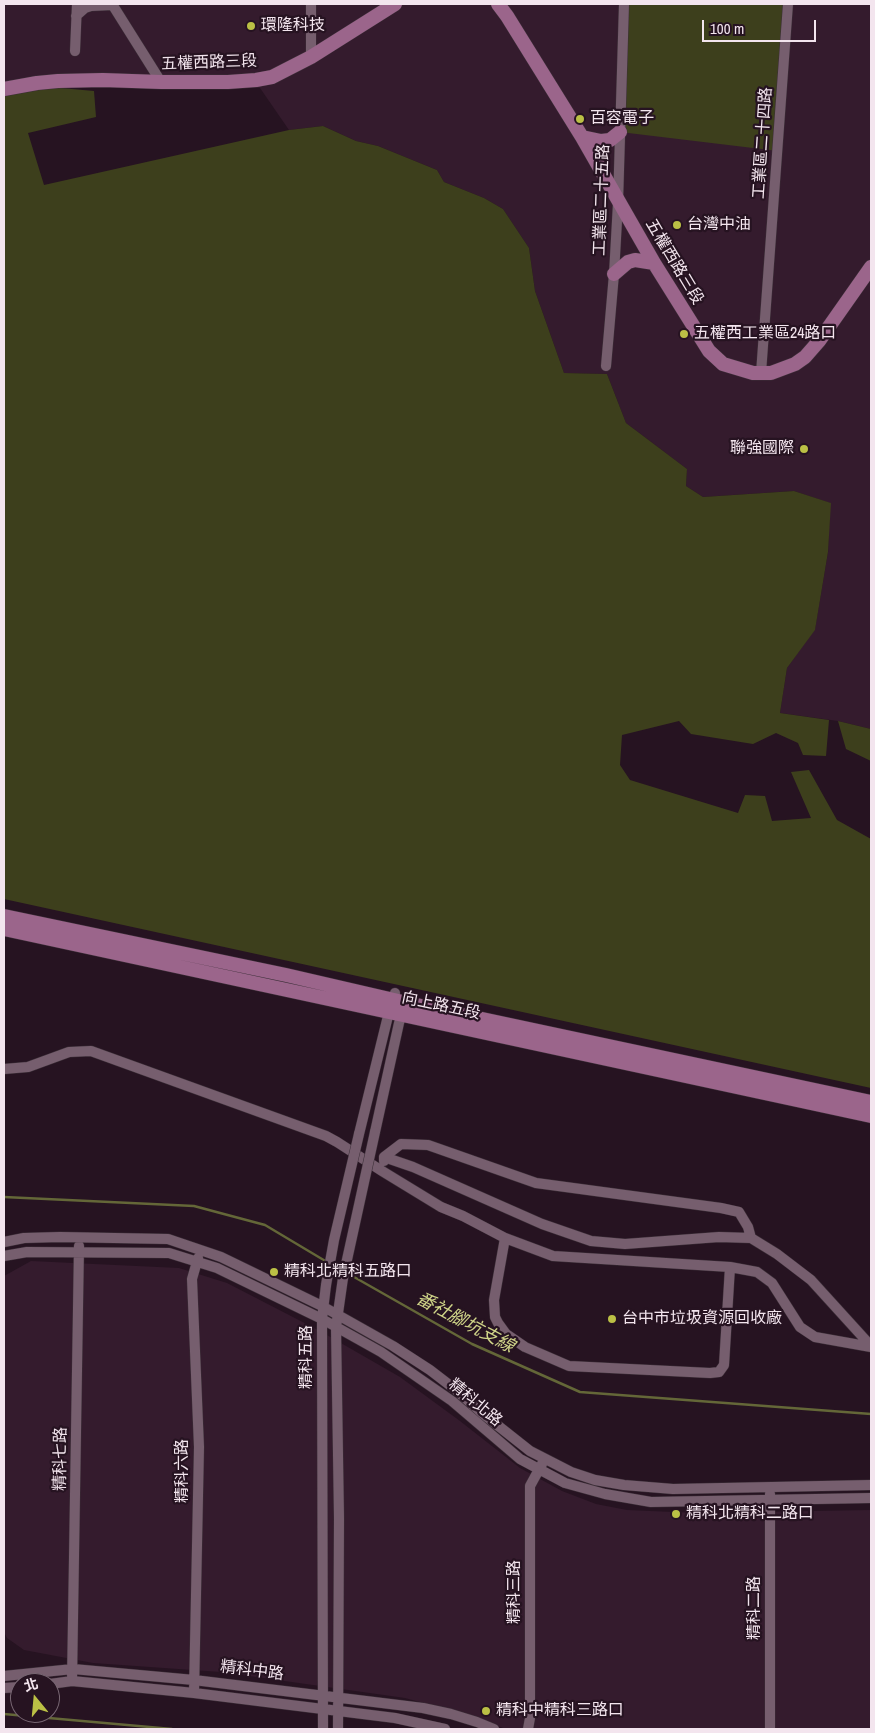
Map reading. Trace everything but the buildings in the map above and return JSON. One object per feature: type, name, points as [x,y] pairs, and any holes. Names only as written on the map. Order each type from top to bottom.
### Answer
[{"type":"main road","name":"五權西路三段","points":[[4,89],[58,81],[228,82],[264,79],[280,74],[311,57],[395,4]]},
{"type":"main road","name":"五權西路三段","points":[[498,4],[582,137],[654,263],[709,351],[723,364],[745,372],[771,373],[788,368],[806,357],[871,267]]},
{"type":"main road","points":[[582,137],[601,141],[615,137],[620,132]]},
{"type":"main road","points":[[614,274],[628,262],[635,260],[654,263]]},
{"type":"main road","name":"向上路五段","points":[[4,916],[276,973],[871,1116]]},
{"type":"main road","name":"向上路五段","points":[[4,929],[399,1003],[871,1102]]},
{"type":"street","points":[[75,51],[77,4]]},
{"type":"street","points":[[311,4],[311,57]]},
{"type":"street","name":"工業區二十五路","points":[[606,366],[618,203],[624,4]]},
{"type":"street","name":"工業區二十四路","points":[[761,373],[788,4]]},
{"type":"street","points":[[76,16],[85,8],[91,6],[112,5],[161,82]]},
{"type":"street","name":"精科五路","points":[[338,1729],[339,1518],[336,1327],[343,1278],[375,1132],[399,1003]]},
{"type":"street","name":"精科五路","points":[[323,1729],[322,1306],[334,1240],[359,1134],[399,1003]]},
{"type":"street","points":[[4,1069],[28,1067],[69,1052],[91,1050],[326,1136],[382,1172],[441,1206],[505,1238],[552,1256],[730,1267],[756,1272],[772,1283],[800,1327],[815,1337],[871,1346]]},
{"type":"street","points":[[382,1172],[384,1157],[401,1144],[428,1144],[536,1183],[739,1212],[748,1227],[750,1238]]},
{"type":"street","points":[[384,1157],[413,1167],[542,1224],[591,1241],[625,1244],[719,1237],[750,1238],[777,1254],[811,1280],[871,1346]]},
{"type":"street","name":"精科北路","points":[[4,1242],[24,1238],[80,1237],[168,1240],[221,1257],[338,1314],[393,1346],[430,1370],[530,1451],[571,1472],[595,1480],[624,1485],[673,1489],[871,1485]]},
{"type":"street","name":"精科七路","points":[[72,1681],[80,1237]]},
{"type":"street","points":[[505,1238],[494,1300],[495,1317],[506,1334],[525,1347],[569,1366],[719,1372],[724,1365],[730,1267]]},
{"type":"street","name":"精科六路","points":[[194,1693],[199,1448],[192,1280],[198,1263],[200,1249]]},
{"type":"street","name":"精科北路","points":[[4,1256],[19,1252],[170,1253],[218,1268],[322,1319],[403,1366],[452,1401],[520,1459],[565,1483],[630,1499],[651,1502],[871,1498]]},
{"type":"street","name":"精科三路","points":[[528,1729],[530,1718],[530,1486],[545,1459]]},
{"type":"street","name":"精科二路","points":[[770,1488],[770,1729]]},
{"type":"street","name":"精科中路","points":[[4,1676],[73,1669],[194,1680],[423,1708],[451,1714],[494,1729]]},
{"type":"street","name":"精科中路","points":[[60,1683],[72,1681],[323,1708],[395,1718],[445,1729]]},
{"type":"shaded area","points":[[4,4],[871,4],[871,729],[838,721],[780,713],[787,668],[815,629],[828,552],[830,503],[794,491],[703,497],[686,486],[687,469],[626,423],[607,374],[564,373],[535,291],[529,248],[503,209],[484,198],[444,182],[437,170],[378,146],[356,141],[323,126],[289,130],[260,88],[153,84],[4,84]]},
{"type":"shaded area","points":[[31,1261],[179,1268],[227,1283],[320,1331],[400,1377],[520,1468],[562,1491],[596,1504],[627,1510],[697,1513],[871,1510],[871,1729],[506,1729],[463,1714],[405,1698],[221,1672],[93,1663],[24,1650],[7,1638],[4,1632],[4,1276]]},
{"type":"green space","points":[[624,4],[788,4],[778,151],[620,132]]},
{"type":"green space","points":[[39,86],[94,91],[96,117],[28,133],[44,185],[289,130],[323,126],[356,141],[378,146],[437,170],[444,182],[484,198],[503,209],[529,248],[535,291],[564,373],[607,374],[626,423],[687,469],[686,486],[703,497],[794,491],[831,503],[828,552],[815,630],[787,668],[780,713],[829,720],[826,756],[803,755],[798,743],[776,733],[753,744],[691,734],[679,721],[622,735],[620,765],[630,780],[738,813],[745,795],[765,796],[772,821],[811,818],[791,772],[809,770],[837,820],[871,839],[871,1088],[4,899],[4,93]]},
{"type":"green space","points":[[838,721],[871,729],[871,761],[846,749]]},
{"type":"waterway","name":"番社腳坑支線","points":[[4,1197],[194,1206],[265,1225],[327,1262]]},
{"type":"waterway","name":"番社腳坑支線","points":[[332,1264],[342,1270]]},
{"type":"waterway","name":"番社腳坑支線","points":[[347,1273],[472,1344],[580,1392],[871,1414]]},
{"type":"waterway","points":[[4,1714],[172,1729]]},
{"type":"place","name":"環隆科技","points":[[251,26]]},
{"type":"place","name":"百容電子","points":[[580,119]]},
{"type":"place","name":"台灣中油","points":[[677,225]]},
{"type":"place","name":"五權西工業區24路口","points":[[684,334]]},
{"type":"place","name":"聯強國際","points":[[804,449]]},
{"type":"place","name":"精科北精科五路口","points":[[274,1272]]},
{"type":"place","name":"台中市垃圾資源回收廠","points":[[612,1319]]},
{"type":"place","name":"精科北精科二路口","points":[[676,1514]]},
{"type":"place","name":"精科中精科三路口","points":[[486,1711]]}]
